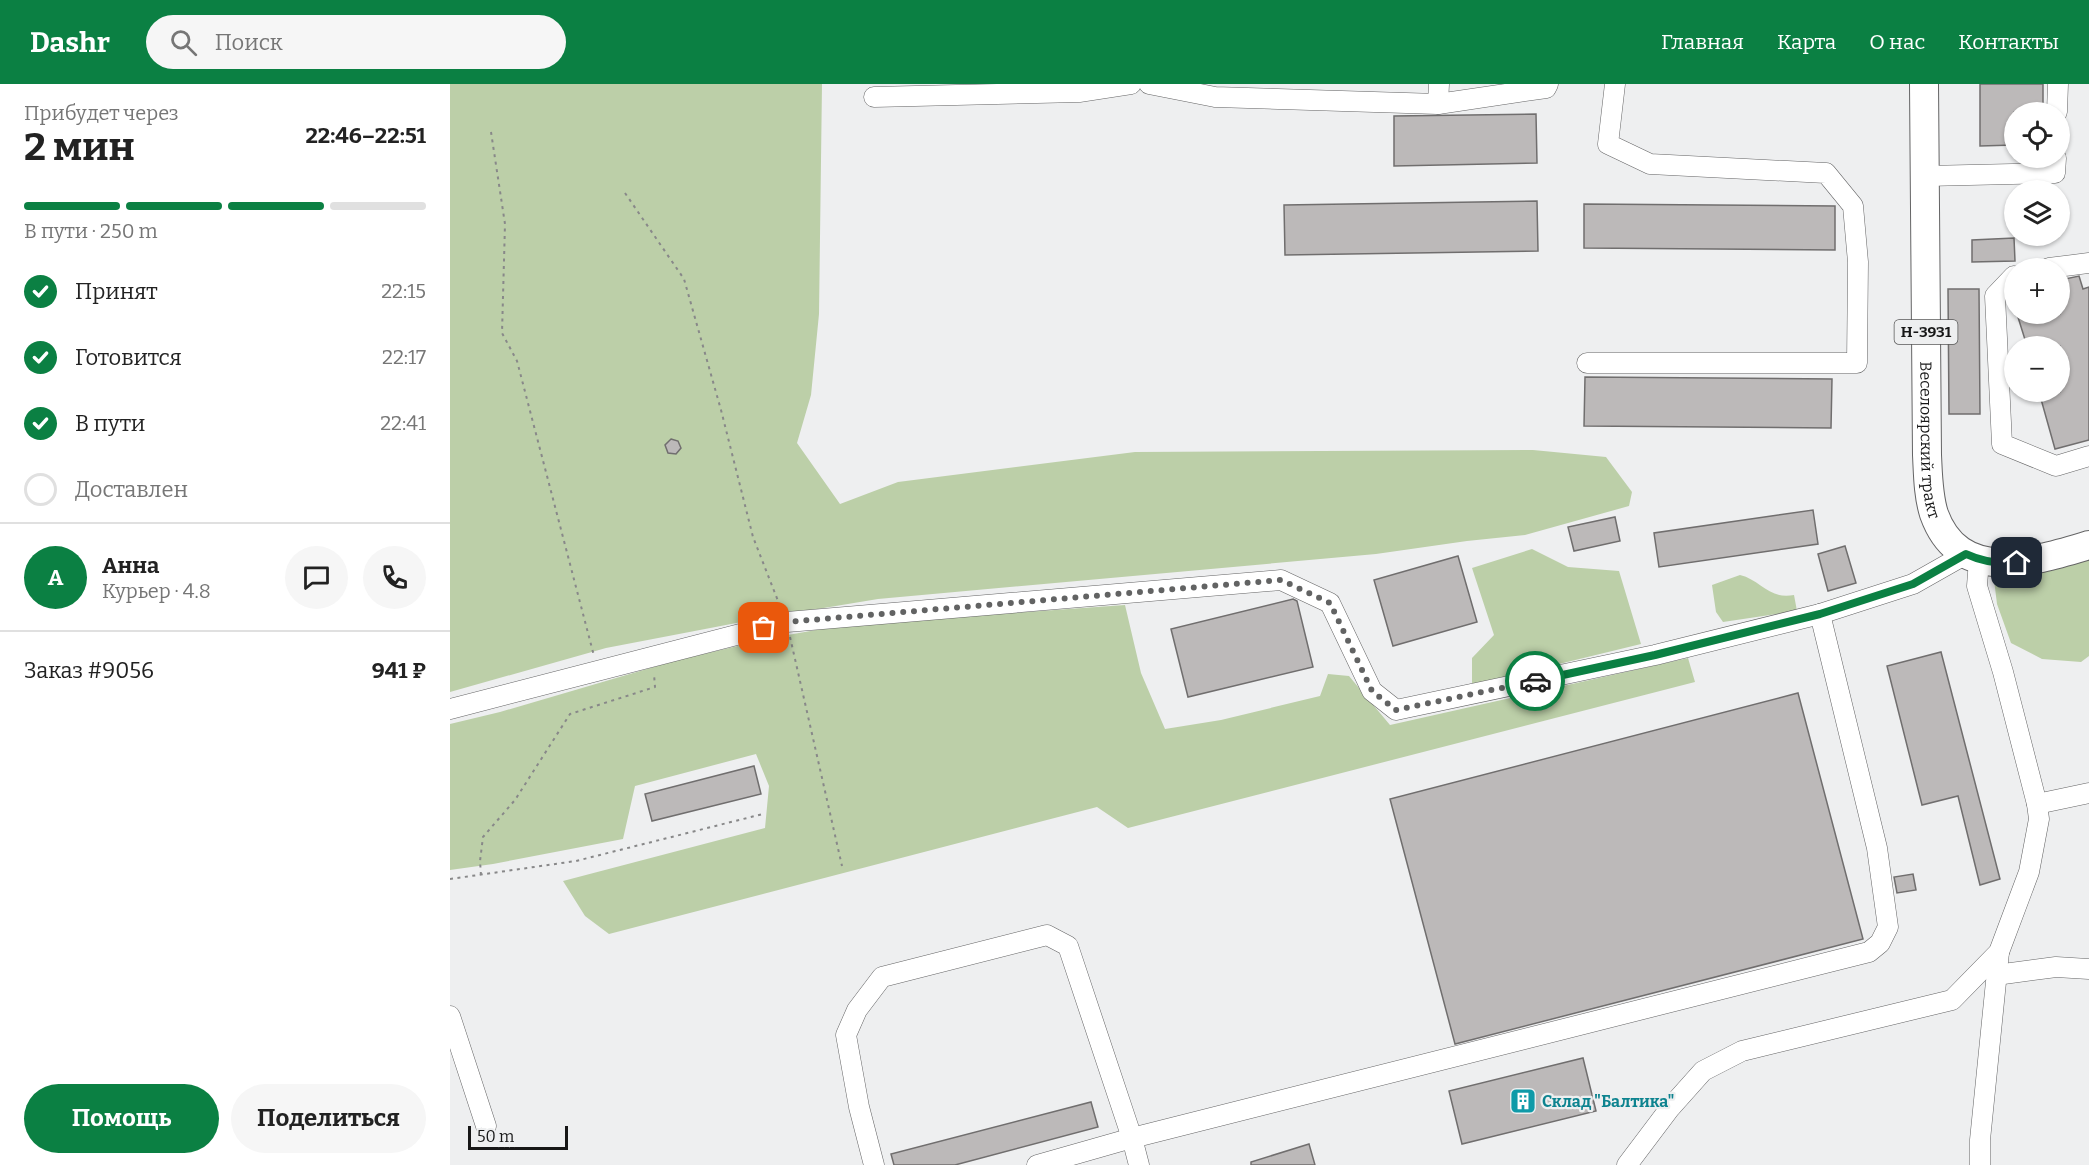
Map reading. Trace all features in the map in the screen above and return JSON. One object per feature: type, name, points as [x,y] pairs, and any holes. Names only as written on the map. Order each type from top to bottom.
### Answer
[{"type":"highway","name":"Веселоярский тракт","points":[[1915,87],[1926,176],[1929,492],[1935,515],[1945,533],[1954,545],[1972,557]]},
{"type":"highway","points":[[1972,557],[1998,564],[2017,563],[2042,559],[2089,545]]},
{"type":"street","points":[[874,97],[1079,92],[1131,84]]},
{"type":"street","points":[[1149,84],[1207,90],[1438,104],[1546,88],[1548,84]]},
{"type":"street","points":[[1438,104],[1439,84]]},
{"type":"street","points":[[1587,363],[1857,363],[1858,262],[1853,206],[1826,173],[1650,164],[1608,144],[1615,84]]},
{"type":"street","points":[[2057,102],[2058,84]]},
{"type":"street","points":[[1926,176],[2055,172],[2055,168]]},
{"type":"street","points":[[2070,265],[2089,263]]},
{"type":"street","points":[[2004,287],[1995,296],[2002,444],[2056,466],[2089,456]]},
{"type":"street","points":[[450,709],[787,622],[1281,580],[1330,603],[1372,691],[1396,710],[1655,655],[1820,614],[1913,584],[1972,557],[1977,586],[2003,672],[2039,819],[2028,872],[1999,952],[1980,1140],[1980,1165]]},
{"type":"street","points":[[1037,1165],[1132,1138],[1869,952],[1880,944],[1888,927],[1878,848],[1820,614]]},
{"type":"street","points":[[2037,804],[2089,793]]},
{"type":"street","points":[[874,1165],[859,1107],[846,1035],[857,1010],[882,977],[1047,935],[1068,946],[1139,1165]]},
{"type":"street","points":[[1627,1165],[1670,1108],[1702,1071],[1742,1051],[1952,1000],[1999,952]]},
{"type":"street","points":[[1996,975],[2056,967],[2089,969]]},
{"type":"street","points":[[450,1016],[486,1126]]},
{"type":"path","points":[[491,132],[505,224],[502,333],[518,361],[598,670]]},
{"type":"path","points":[[625,193],[684,279],[721,410],[753,537],[787,622],[842,866]]},
{"type":"path","points":[[481,875],[483,837],[514,800],[570,714],[655,687],[652,657]]},
{"type":"path","points":[[450,879],[576,861],[763,814]]},
{"type":"green space","points":[[450,84],[822,84],[819,314],[811,395],[797,443],[840,504],[898,482],[1135,452],[1533,450],[1606,457],[1632,492],[1629,506],[1525,535],[1376,554],[878,599],[606,648],[450,692]]},
{"type":"green space","points":[[1532,549],[1568,567],[1619,571],[1641,644],[1472,685],[1472,658],[1494,635],[1472,568]]},
{"type":"green space","points":[[2089,558],[2089,656],[2081,662],[2042,659],[2011,643],[1997,604],[1994,580],[2011,578]]},
{"type":"green space","points":[[1740,575],[1778,595],[1794,595],[1797,611],[1723,622],[1716,612],[1712,585]]},
{"type":"green space","points":[[1125,605],[1141,673],[1165,729],[1221,720],[1320,696],[1328,674],[1349,676],[1390,725],[1688,658],[1695,682],[1128,828],[1097,807],[609,934],[585,916],[563,881],[765,828],[769,786],[756,754],[635,786],[623,839],[450,870],[450,724],[500,712],[674,661],[771,638],[844,625]]},
{"type":"building","points":[[1980,84],[2043,84],[2043,102],[2004,102],[2004,145],[1980,146]]},
{"type":"building","points":[[1536,114],[1537,163],[1394,166],[1394,116]]},
{"type":"building","points":[[1537,201],[1538,251],[1285,255],[1284,205]]},
{"type":"building","points":[[1584,204],[1835,206],[1835,250],[1584,248]]},
{"type":"building","points":[[2004,238],[2004,246],[2014,246],[2015,258],[2004,258],[2004,261],[1972,262],[1972,240]]},
{"type":"building","points":[[2079,276],[2083,289],[2089,287],[2089,440],[2055,449],[2042,402],[2070,402],[2070,336],[2024,336],[2020,324],[2070,324],[2070,278]]},
{"type":"building","points":[[1948,289],[1979,289],[1980,414],[1949,414]]},
{"type":"building","points":[[1585,377],[1832,379],[1831,428],[1584,426]]},
{"type":"building","points":[[671,439],[678,441],[681,448],[676,454],[668,453],[665,445]]},
{"type":"building","points":[[1813,510],[1818,544],[1659,567],[1654,533]]},
{"type":"building","points":[[1615,517],[1620,541],[1574,551],[1568,527]]},
{"type":"building","points":[[1845,546],[1856,583],[1828,591],[1818,554]]},
{"type":"building","points":[[1458,556],[1477,622],[1393,646],[1374,580]]},
{"type":"building","points":[[1293,599],[1297,601],[1313,667],[1188,697],[1171,629]]},
{"type":"building","points":[[1941,652],[2000,879],[1980,885],[1958,796],[1922,805],[1887,666]]},
{"type":"building","points":[[1798,693],[1863,939],[1455,1044],[1390,799]]},
{"type":"building","points":[[754,766],[761,794],[652,821],[645,794]]},
{"type":"building","points":[[1913,874],[1916,890],[1897,893],[1894,877]]},
{"type":"building","name":"Склад \"Балтика\"","points":[[1583,1058],[1596,1111],[1462,1144],[1449,1091]]},
{"type":"building","points":[[1091,1102],[1098,1127],[955,1165],[894,1165],[891,1154]]},
{"type":"building","points":[[1309,1144],[1315,1165],[1251,1165],[1251,1162]]},
{"type":"way so far","points":[[764,628],[787,622],[1281,580],[1330,603],[1372,691],[1396,710],[1535,681]]},
{"type":"place","name":"Склад \"Балтика\"","points":[[1523,1101]]},
{"type":"route","points":[[1535,681],[1655,655],[1820,614],[1913,584],[1966,554],[1979,560],[1998,564],[2017,563]]}]
